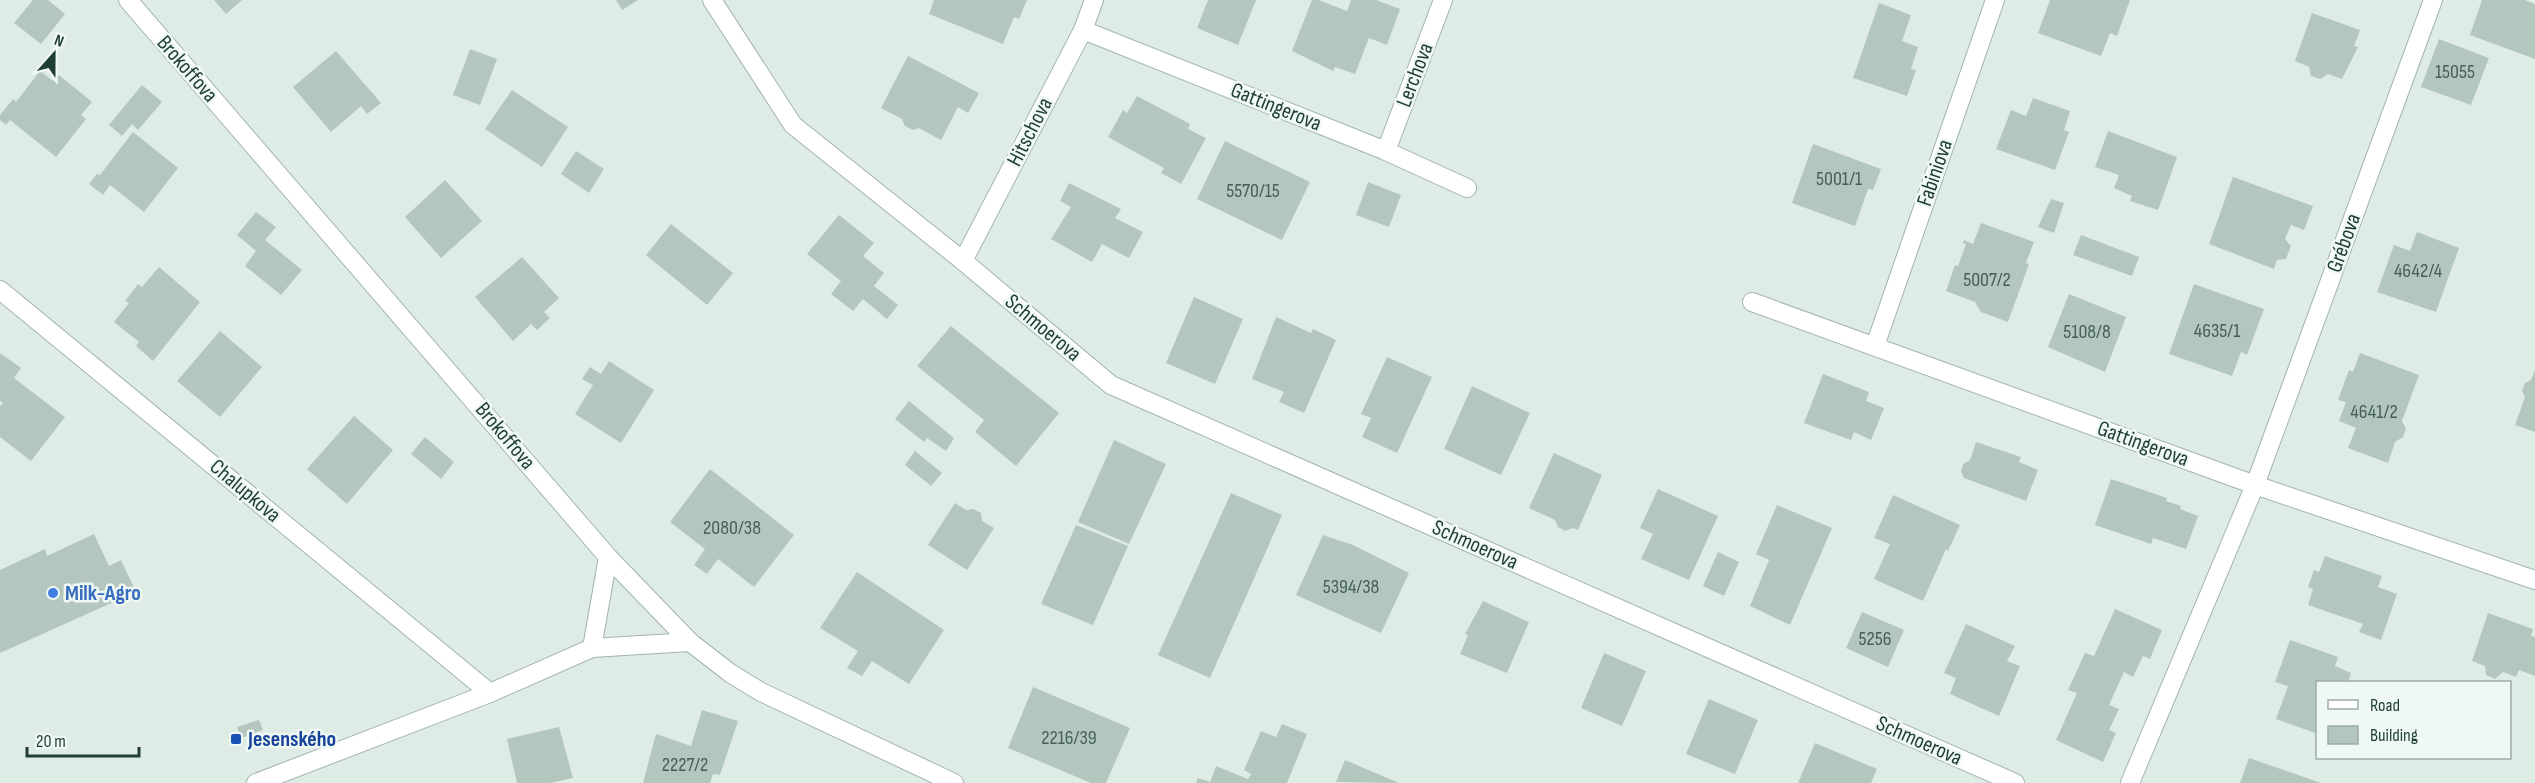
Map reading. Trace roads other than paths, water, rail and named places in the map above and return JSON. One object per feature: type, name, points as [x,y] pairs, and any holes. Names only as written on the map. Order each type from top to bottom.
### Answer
[{"type":"street","name":"Brokoffova","points":[[128,0],[608,557],[690,642],[761,692],[923,777],[954,783]]},
{"type":"street","name":"Schmoerova","points":[[712,0],[793,125],[963,261],[1111,385],[2014,783]]},
{"type":"street","name":"Hitschova","points":[[963,261],[1083,30],[1094,0]]},
{"type":"street","name":"Lerchova","points":[[1386,151],[1443,0]]},
{"type":"street","name":"Fabiniova","points":[[1875,346],[1995,0]]},
{"type":"street","name":"Grébova","points":[[2255,485],[2433,0]]},
{"type":"street","name":"Gattingerova","points":[[1083,30],[1386,151],[1467,188]]},
{"type":"street","name":"Chalupkova","points":[[0,290],[490,693]]},
{"type":"street","name":"Gattingerova","points":[[1752,302],[2255,485],[2535,580]]},
{"type":"street","points":[[2130,783],[2255,485]]},
{"type":"street","points":[[592,648],[608,557]]},
{"type":"street","points":[[256,783],[490,693],[592,648],[690,642]]},
{"type":"place","name":"Milk-Agro","points":[[53,593]]},
{"type":"place","name":"Jesenského","points":[[236,739]]}]
